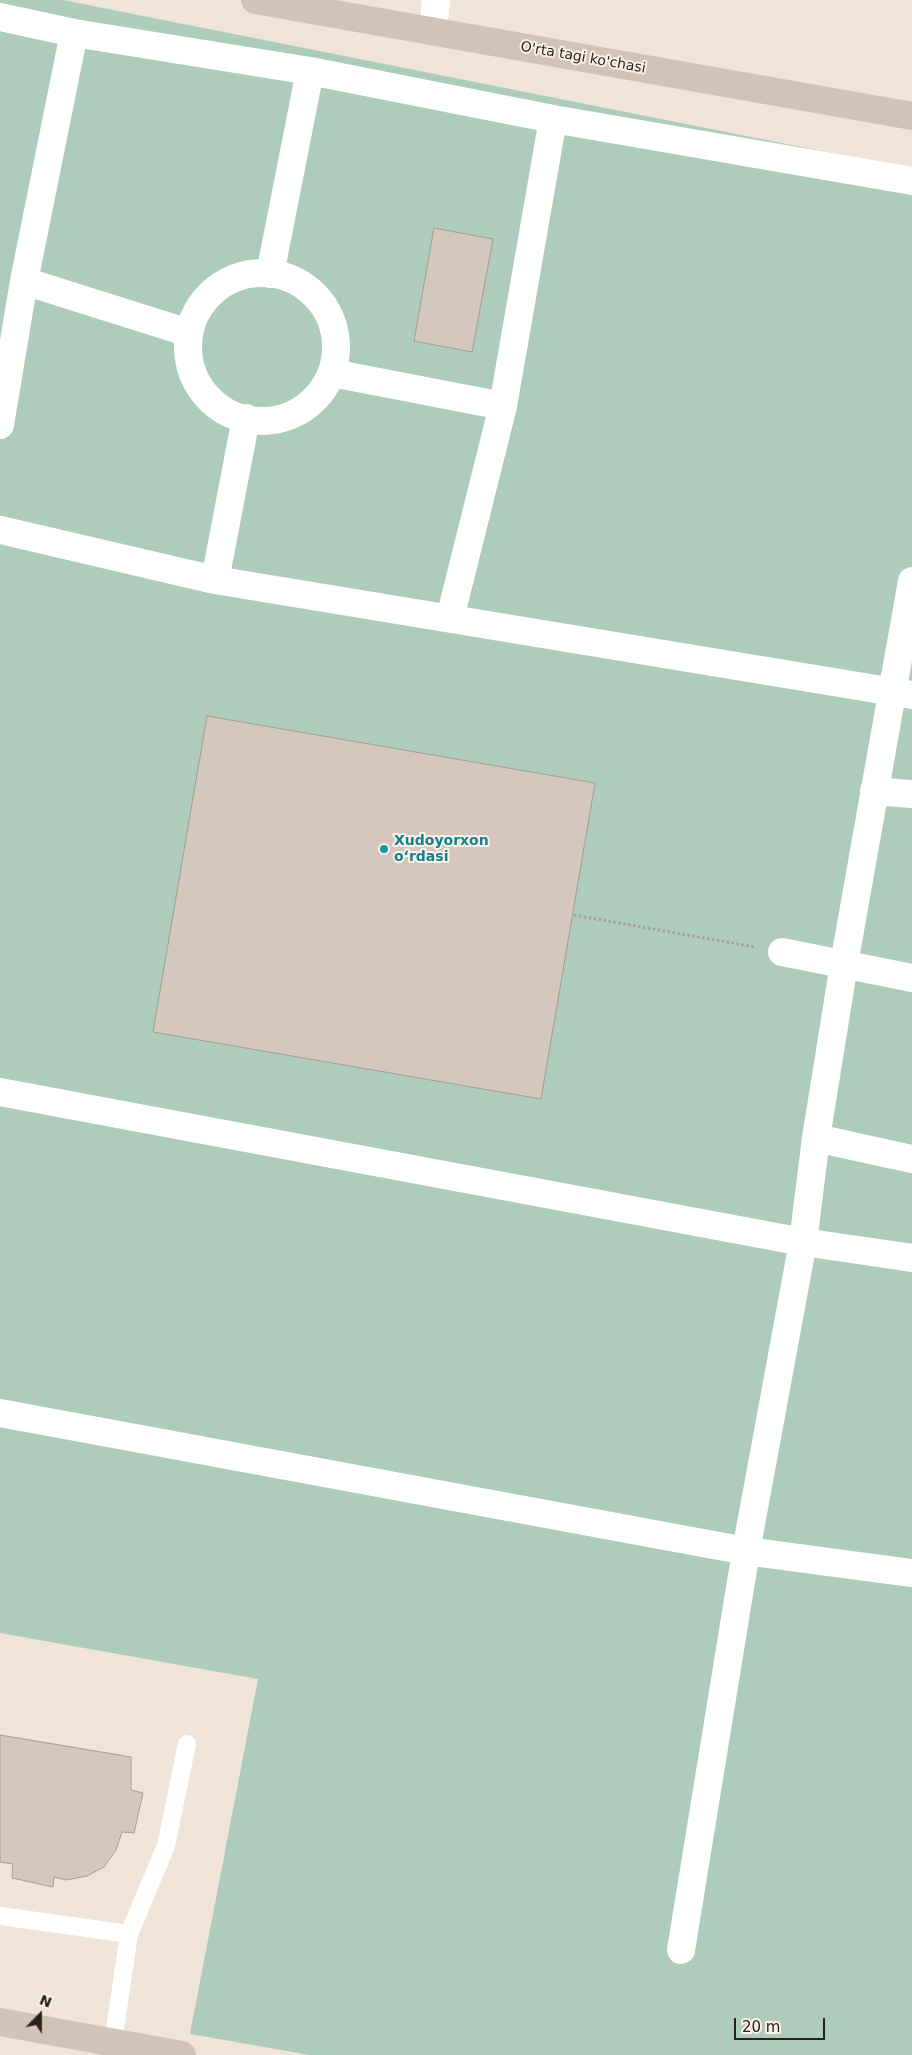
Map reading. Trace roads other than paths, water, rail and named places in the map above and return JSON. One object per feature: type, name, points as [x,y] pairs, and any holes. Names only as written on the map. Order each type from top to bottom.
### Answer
[{"type":"main road","name":"O'rta tagi ko'chasi","points":[[255,0],[912,116]]},
{"type":"main road","points":[[0,2022],[182,2055]]},
{"type":"street","points":[[433,31],[436,0]]},
{"type":"street","points":[[0,17],[74,33],[310,71],[553,119],[912,181]]},
{"type":"street","points":[[0,425],[24,281],[74,33]]},
{"type":"street","points":[[270,274],[310,71]]},
{"type":"street","points":[[450,618],[503,406],[553,119]]},
{"type":"street","points":[[257,273],[270,274],[282,275],[304,286],[322,302],[333,324],[337,348],[332,373],[320,394],[302,410],[279,420],[254,421],[230,414],[210,400],[196,380],[188,358],[189,333],[198,310],[213,291],[234,278],[257,273]]},
{"type":"street","points":[[24,281],[189,333]]},
{"type":"street","points":[[332,373],[503,406]]},
{"type":"street","points":[[215,580],[246,418]]},
{"type":"street","points":[[0,530],[215,580],[902,693]]},
{"type":"street","points":[[680,1950],[746,1550],[803,1242],[816,1138],[874,791],[902,693],[912,581]]},
{"type":"street","points":[[874,791],[912,794]]},
{"type":"street","points":[[782,952],[912,978]]},
{"type":"street","points":[[0,1092],[803,1242],[912,1258]]},
{"type":"street","points":[[816,1138],[912,1159]]},
{"type":"street","points":[[0,1413],[746,1550],[912,1573]]},
{"type":"lane","points":[[113,2042],[128,1934],[166,1846],[187,1744]]},
{"type":"lane","points":[[0,1916],[128,1934]]},
{"type":"place","name":"Xudoyorxon oʻrdasi","points":[[384,849]]}]
